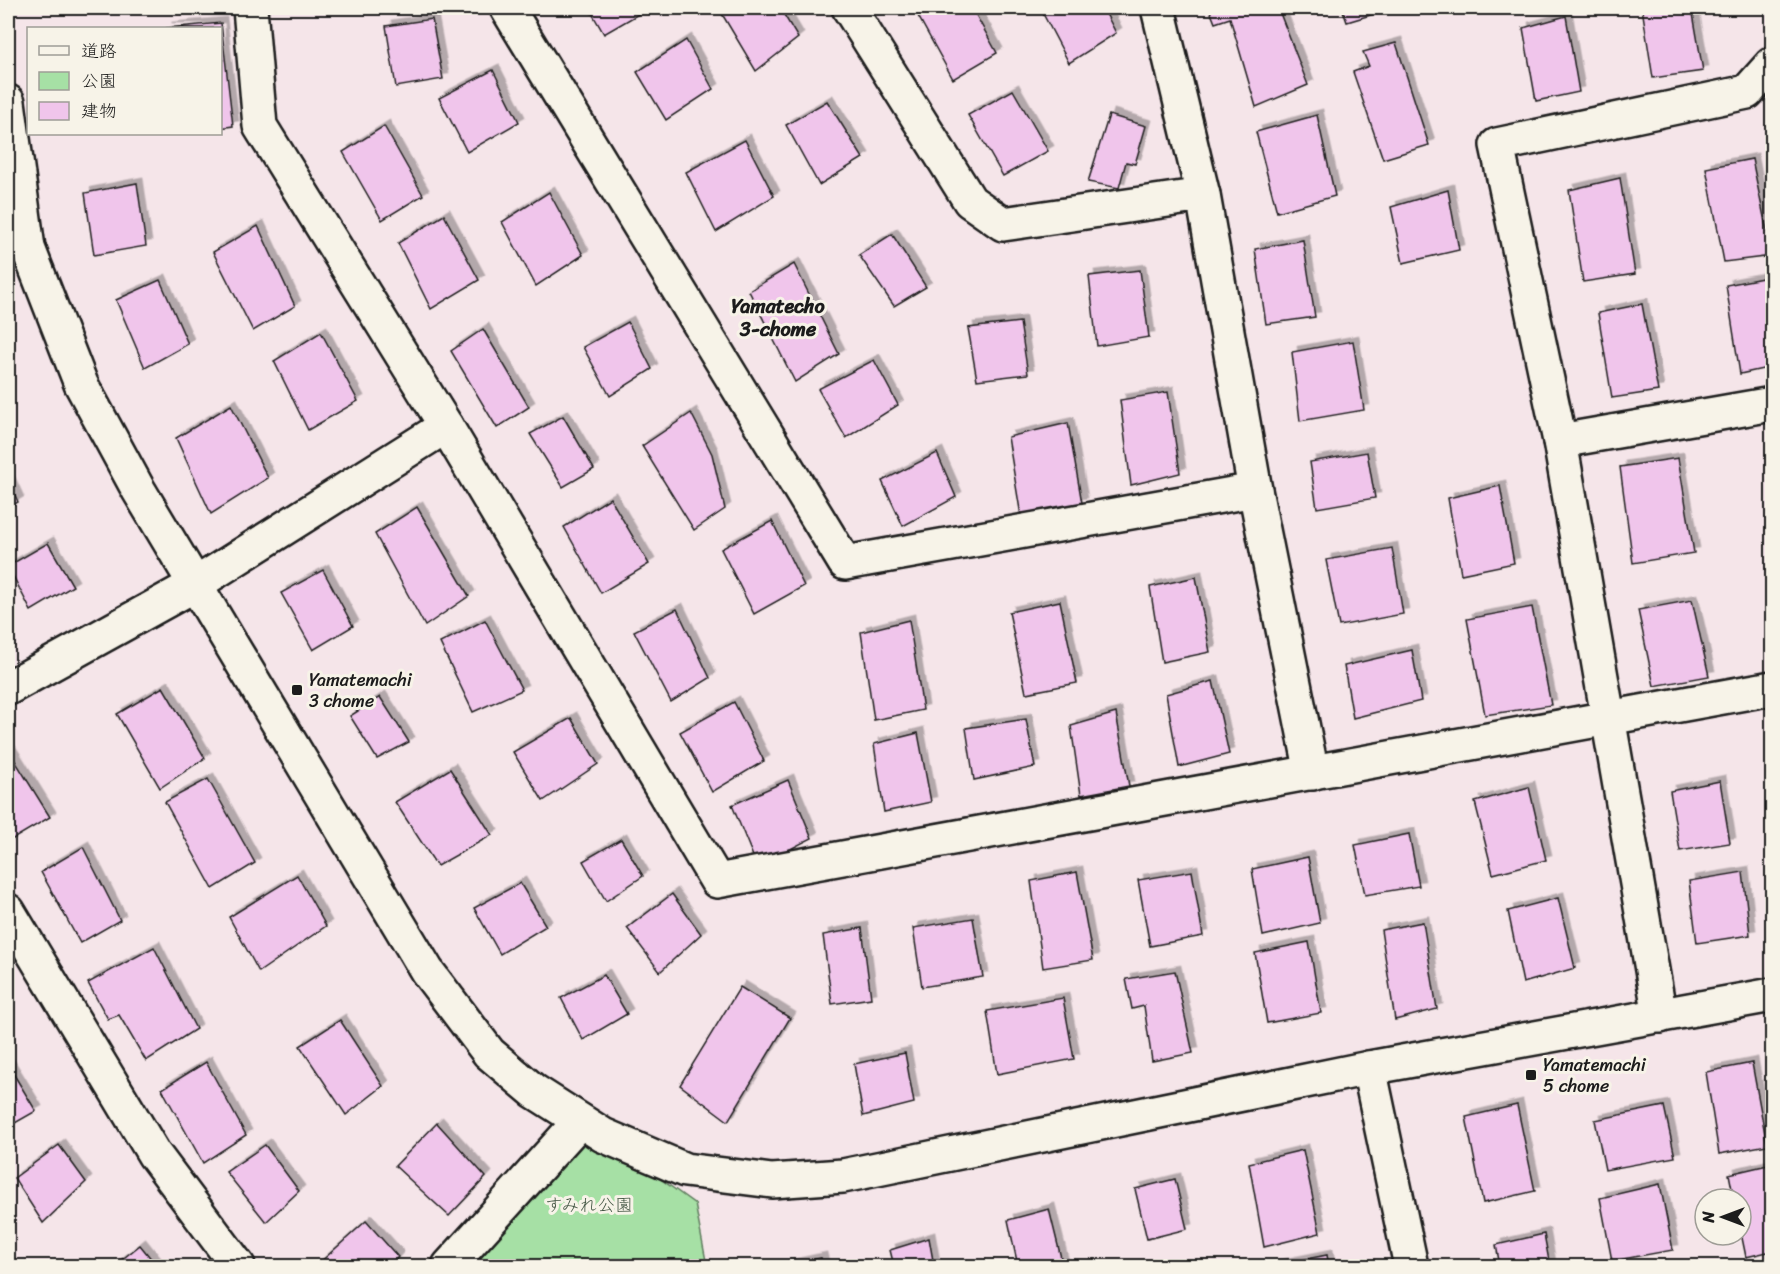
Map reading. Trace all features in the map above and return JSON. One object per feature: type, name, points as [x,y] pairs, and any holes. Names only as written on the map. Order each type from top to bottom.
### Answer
[{"type":"street","points":[[250,8],[260,126],[446,426],[717,881],[1773,688]]},
{"type":"street","points":[[507,8],[845,563],[1255,490]]},
{"type":"street","points":[[849,8],[970,201],[1003,224],[1203,195]]},
{"type":"street","points":[[1158,8],[1203,195],[1255,490],[1312,773]]},
{"type":"street","points":[[1660,1016],[1560,441],[1497,145],[1747,92],[1773,64]]},
{"type":"street","points":[[8,102],[28,248],[81,384],[138,489],[427,971],[489,1053],[534,1091],[603,1135],[685,1170],[772,1181],[843,1176],[1369,1068],[1773,995]]},
{"type":"street","points":[[1560,441],[1773,404]]},
{"type":"street","points":[[8,688],[196,584],[446,426]]},
{"type":"street","points":[[8,911],[154,1154],[238,1266]]},
{"type":"street","points":[[1369,1068],[1411,1266]]},
{"type":"street","points":[[449,1266],[580,1121]]},
{"type":"green space","name":"すみれ公園","points":[[580,1121],[695,1204],[707,1266],[449,1266]]},
{"type":"building","points":[[589,8],[649,8],[604,34]]},
{"type":"building","points":[[780,8],[798,38],[756,71],[719,9]]},
{"type":"building","points":[[928,8],[972,8],[997,53],[953,79],[917,14]]},
{"type":"building","points":[[1040,8],[1103,8],[1116,33],[1069,63]]},
{"type":"building","points":[[1209,8],[1278,8],[1308,85],[1256,107],[1230,18],[1215,23]]},
{"type":"building","points":[[1342,8],[1394,8],[1347,22]]},
{"type":"building","points":[[1642,8],[1692,8],[1703,71],[1653,78]]},
{"type":"building","points":[[1566,16],[1579,92],[1536,101],[1523,28]]},
{"type":"building","points":[[432,19],[443,79],[396,87],[386,26]]},
{"type":"building","points":[[221,23],[221,27],[177,27]]},
{"type":"building","points":[[222,32],[233,126],[222,128]]},
{"type":"building","points":[[686,40],[713,89],[666,120],[637,72]]},
{"type":"building","points":[[1396,43],[1429,145],[1383,159],[1353,72],[1369,66],[1363,52]]},
{"type":"building","points":[[493,70],[519,122],[467,152],[439,98]]},
{"type":"building","points":[[1013,90],[1048,151],[1003,176],[968,115]]},
{"type":"building","points":[[827,101],[863,158],[819,185],[786,125]]},
{"type":"building","points":[[1109,115],[1146,126],[1135,164],[1126,162],[1119,188],[1088,182]]},
{"type":"building","points":[[1317,115],[1335,196],[1277,212],[1256,132]]},
{"type":"building","points":[[384,126],[423,195],[382,220],[343,152]]},
{"type":"building","points":[[745,140],[774,196],[716,232],[686,172]]},
{"type":"building","points":[[1752,159],[1772,256],[1724,262],[1706,168]]},
{"type":"building","points":[[1620,178],[1635,274],[1583,282],[1569,190]]},
{"type":"building","points":[[137,183],[146,246],[94,255],[85,193]]},
{"type":"building","points":[[1448,190],[1459,250],[1403,263],[1391,207]]},
{"type":"building","points":[[549,192],[583,255],[536,286],[502,222]]},
{"type":"building","points":[[444,215],[479,280],[431,309],[398,243]]},
{"type":"building","points":[[258,226],[295,306],[253,331],[213,252]]},
{"type":"building","points":[[892,234],[926,287],[894,306],[859,255]]},
{"type":"building","points":[[1303,240],[1315,317],[1266,324],[1255,249]]},
{"type":"building","points":[[794,264],[839,354],[795,382],[749,291]]},
{"type":"building","points":[[1140,270],[1149,337],[1097,346],[1089,276]]},
{"type":"building","points":[[1768,277],[1772,304],[1772,367],[1740,374],[1726,285]]},
{"type":"building","points":[[160,280],[188,344],[145,368],[116,300]]},
{"type":"building","points":[[1642,304],[1658,391],[1612,398],[1598,313]]},
{"type":"building","points":[[628,322],[652,369],[610,396],[583,347]]},
{"type":"building","points":[[1020,322],[1028,374],[977,380],[968,328]]},
{"type":"building","points":[[483,329],[529,407],[497,428],[451,351]]},
{"type":"building","points":[[321,332],[358,401],[308,430],[274,361]]},
{"type":"building","points":[[1353,341],[1364,410],[1300,421],[1292,352]]},
{"type":"building","points":[[874,360],[898,405],[846,438],[818,389]]},
{"type":"building","points":[[1168,392],[1180,473],[1131,485],[1120,400]]},
{"type":"building","points":[[231,405],[268,478],[211,514],[176,438]]},
{"type":"building","points":[[691,413],[712,454],[725,509],[694,530],[642,446]]},
{"type":"building","points":[[563,416],[594,469],[563,487],[530,434]]},
{"type":"building","points":[[1068,423],[1082,503],[1021,516],[1008,437]]},
{"type":"building","points":[[1367,452],[1375,498],[1317,508],[1310,462]]},
{"type":"building","points":[[937,453],[956,497],[903,526],[882,481]]},
{"type":"building","points":[[1678,458],[1694,553],[1633,563],[1620,467]]},
{"type":"building","points":[[8,480],[18,502],[8,508]]},
{"type":"building","points":[[1500,486],[1514,563],[1461,574],[1448,498]]},
{"type":"building","points":[[610,498],[649,564],[601,593],[564,527]]},
{"type":"building","points":[[417,507],[469,596],[425,626],[375,534]]},
{"type":"building","points":[[772,521],[804,586],[754,614],[721,549]]},
{"type":"building","points":[[48,543],[73,586],[31,611],[8,566]]},
{"type":"building","points":[[1392,548],[1403,614],[1339,626],[1326,560]]},
{"type":"building","points":[[323,570],[353,626],[313,650],[281,593]]},
{"type":"building","points":[[1196,577],[1210,652],[1162,662],[1150,587]]},
{"type":"building","points":[[1692,600],[1709,676],[1654,686],[1638,610]]},
{"type":"building","points":[[1060,601],[1077,683],[1026,693],[1009,612]]},
{"type":"building","points":[[1532,607],[1551,705],[1485,715],[1467,619]]},
{"type":"building","points":[[677,609],[710,678],[671,702],[634,631]]},
{"type":"building","points":[[485,620],[522,690],[473,712],[440,643]]},
{"type":"building","points":[[909,620],[923,710],[874,720],[861,632]]},
{"type":"building","points":[[1412,650],[1421,701],[1353,718],[1344,666]]},
{"type":"building","points":[[1213,681],[1229,754],[1179,767],[1166,694]]},
{"type":"building","points":[[163,687],[205,758],[160,788],[117,714]]},
{"type":"building","points":[[380,697],[409,742],[377,759],[350,716]]},
{"type":"building","points":[[734,702],[764,761],[712,792],[680,732]]},
{"type":"building","points":[[1116,713],[1129,786],[1081,795],[1071,726]]},
{"type":"building","points":[[571,718],[598,764],[543,801],[513,752]]},
{"type":"building","points":[[1026,719],[1035,767],[974,780],[966,728]]},
{"type":"building","points":[[918,733],[931,802],[884,812],[874,744]]},
{"type":"building","points":[[8,752],[50,817],[8,842]]},
{"type":"building","points":[[450,769],[492,835],[437,866],[395,802]]},
{"type":"building","points":[[208,779],[255,863],[213,889],[165,802]]},
{"type":"building","points":[[788,780],[812,838],[757,866],[732,805]]},
{"type":"building","points":[[1720,781],[1730,843],[1680,851],[1670,791]]},
{"type":"building","points":[[1529,787],[1546,860],[1493,874],[1475,802]]},
{"type":"building","points":[[1409,834],[1419,886],[1365,895],[1355,845]]},
{"type":"building","points":[[621,839],[643,876],[606,901],[583,861]]},
{"type":"building","points":[[83,847],[120,920],[80,943],[41,872]]},
{"type":"building","points":[[1308,857],[1320,923],[1263,936],[1252,869]]},
{"type":"building","points":[[1192,871],[1203,936],[1150,946],[1138,880]]},
{"type":"building","points":[[1077,872],[1093,960],[1043,968],[1031,881]]},
{"type":"building","points":[[1743,872],[1750,935],[1697,943],[1689,881]]},
{"type":"building","points":[[297,875],[326,926],[259,972],[229,917]]},
{"type":"building","points":[[520,883],[546,926],[500,954],[474,908]]},
{"type":"building","points":[[672,894],[701,934],[660,972],[627,928]]},
{"type":"building","points":[[1558,898],[1575,968],[1523,983],[1508,911]]},
{"type":"building","points":[[973,918],[983,977],[922,987],[913,928]]},
{"type":"building","points":[[1423,922],[1437,1009],[1395,1020],[1381,930]]},
{"type":"building","points":[[862,928],[871,998],[832,1004],[823,935]]},
{"type":"building","points":[[1309,942],[1321,1013],[1267,1023],[1255,953]]},
{"type":"building","points":[[154,947],[196,1029],[146,1061],[119,1015],[108,1019],[88,983]]},
{"type":"building","points":[[1175,971],[1193,1053],[1152,1061],[1144,1006],[1132,1009],[1126,979]]},
{"type":"building","points":[[604,975],[627,1014],[583,1040],[561,998]]},
{"type":"building","points":[[740,987],[790,1018],[728,1121],[680,1085]]},
{"type":"building","points":[[1063,998],[1074,1059],[997,1074],[987,1011]]},
{"type":"building","points":[[340,1020],[383,1086],[346,1115],[300,1046]]},
{"type":"building","points":[[905,1053],[914,1103],[863,1116],[854,1064]]},
{"type":"building","points":[[206,1062],[246,1135],[203,1163],[162,1089]]},
{"type":"building","points":[[1752,1063],[1767,1145],[1719,1154],[1706,1072]]},
{"type":"building","points":[[8,1065],[36,1111],[8,1127]]},
{"type":"building","points":[[1517,1105],[1535,1191],[1483,1203],[1466,1117]]},
{"type":"building","points":[[1664,1106],[1675,1157],[1605,1170],[1595,1120]]},
{"type":"building","points":[[437,1123],[486,1177],[449,1216],[395,1166]]},
{"type":"building","points":[[59,1145],[86,1182],[43,1223],[14,1178]]},
{"type":"building","points":[[265,1145],[299,1191],[266,1222],[226,1172]]},
{"type":"building","points":[[1303,1150],[1320,1233],[1264,1247],[1249,1163]]},
{"type":"building","points":[[1772,1164],[1772,1251],[1746,1257],[1744,1247],[1753,1247],[1753,1187],[1732,1187],[1729,1174]]},
{"type":"building","points":[[1175,1179],[1187,1229],[1147,1239],[1135,1189]]},
{"type":"building","points":[[1660,1184],[1673,1250],[1612,1261],[1600,1198]]},
{"type":"building","points":[[1049,1209],[1063,1266],[1018,1266],[1008,1220]]},
{"type":"building","points":[[366,1221],[398,1257],[390,1266],[316,1266]]},
{"type":"building","points":[[1544,1234],[1550,1266],[1500,1266],[1496,1245]]},
{"type":"building","points":[[929,1238],[934,1266],[894,1266],[890,1250]]},
{"type":"building","points":[[140,1245],[157,1266],[114,1266]]},
{"type":"building","points":[[1327,1255],[1329,1266],[1272,1266]]},
{"type":"building","points":[[821,1258],[823,1266],[784,1266]]},
{"type":"place","name":"Yamatemachi 3 chome","points":[[297,690]]},
{"type":"place","name":"Yamatemachi 5 chome","points":[[1531,1075]]},
{"type":"district","name":"Yamatecho 3-chome","points":[[778,318]]}]
